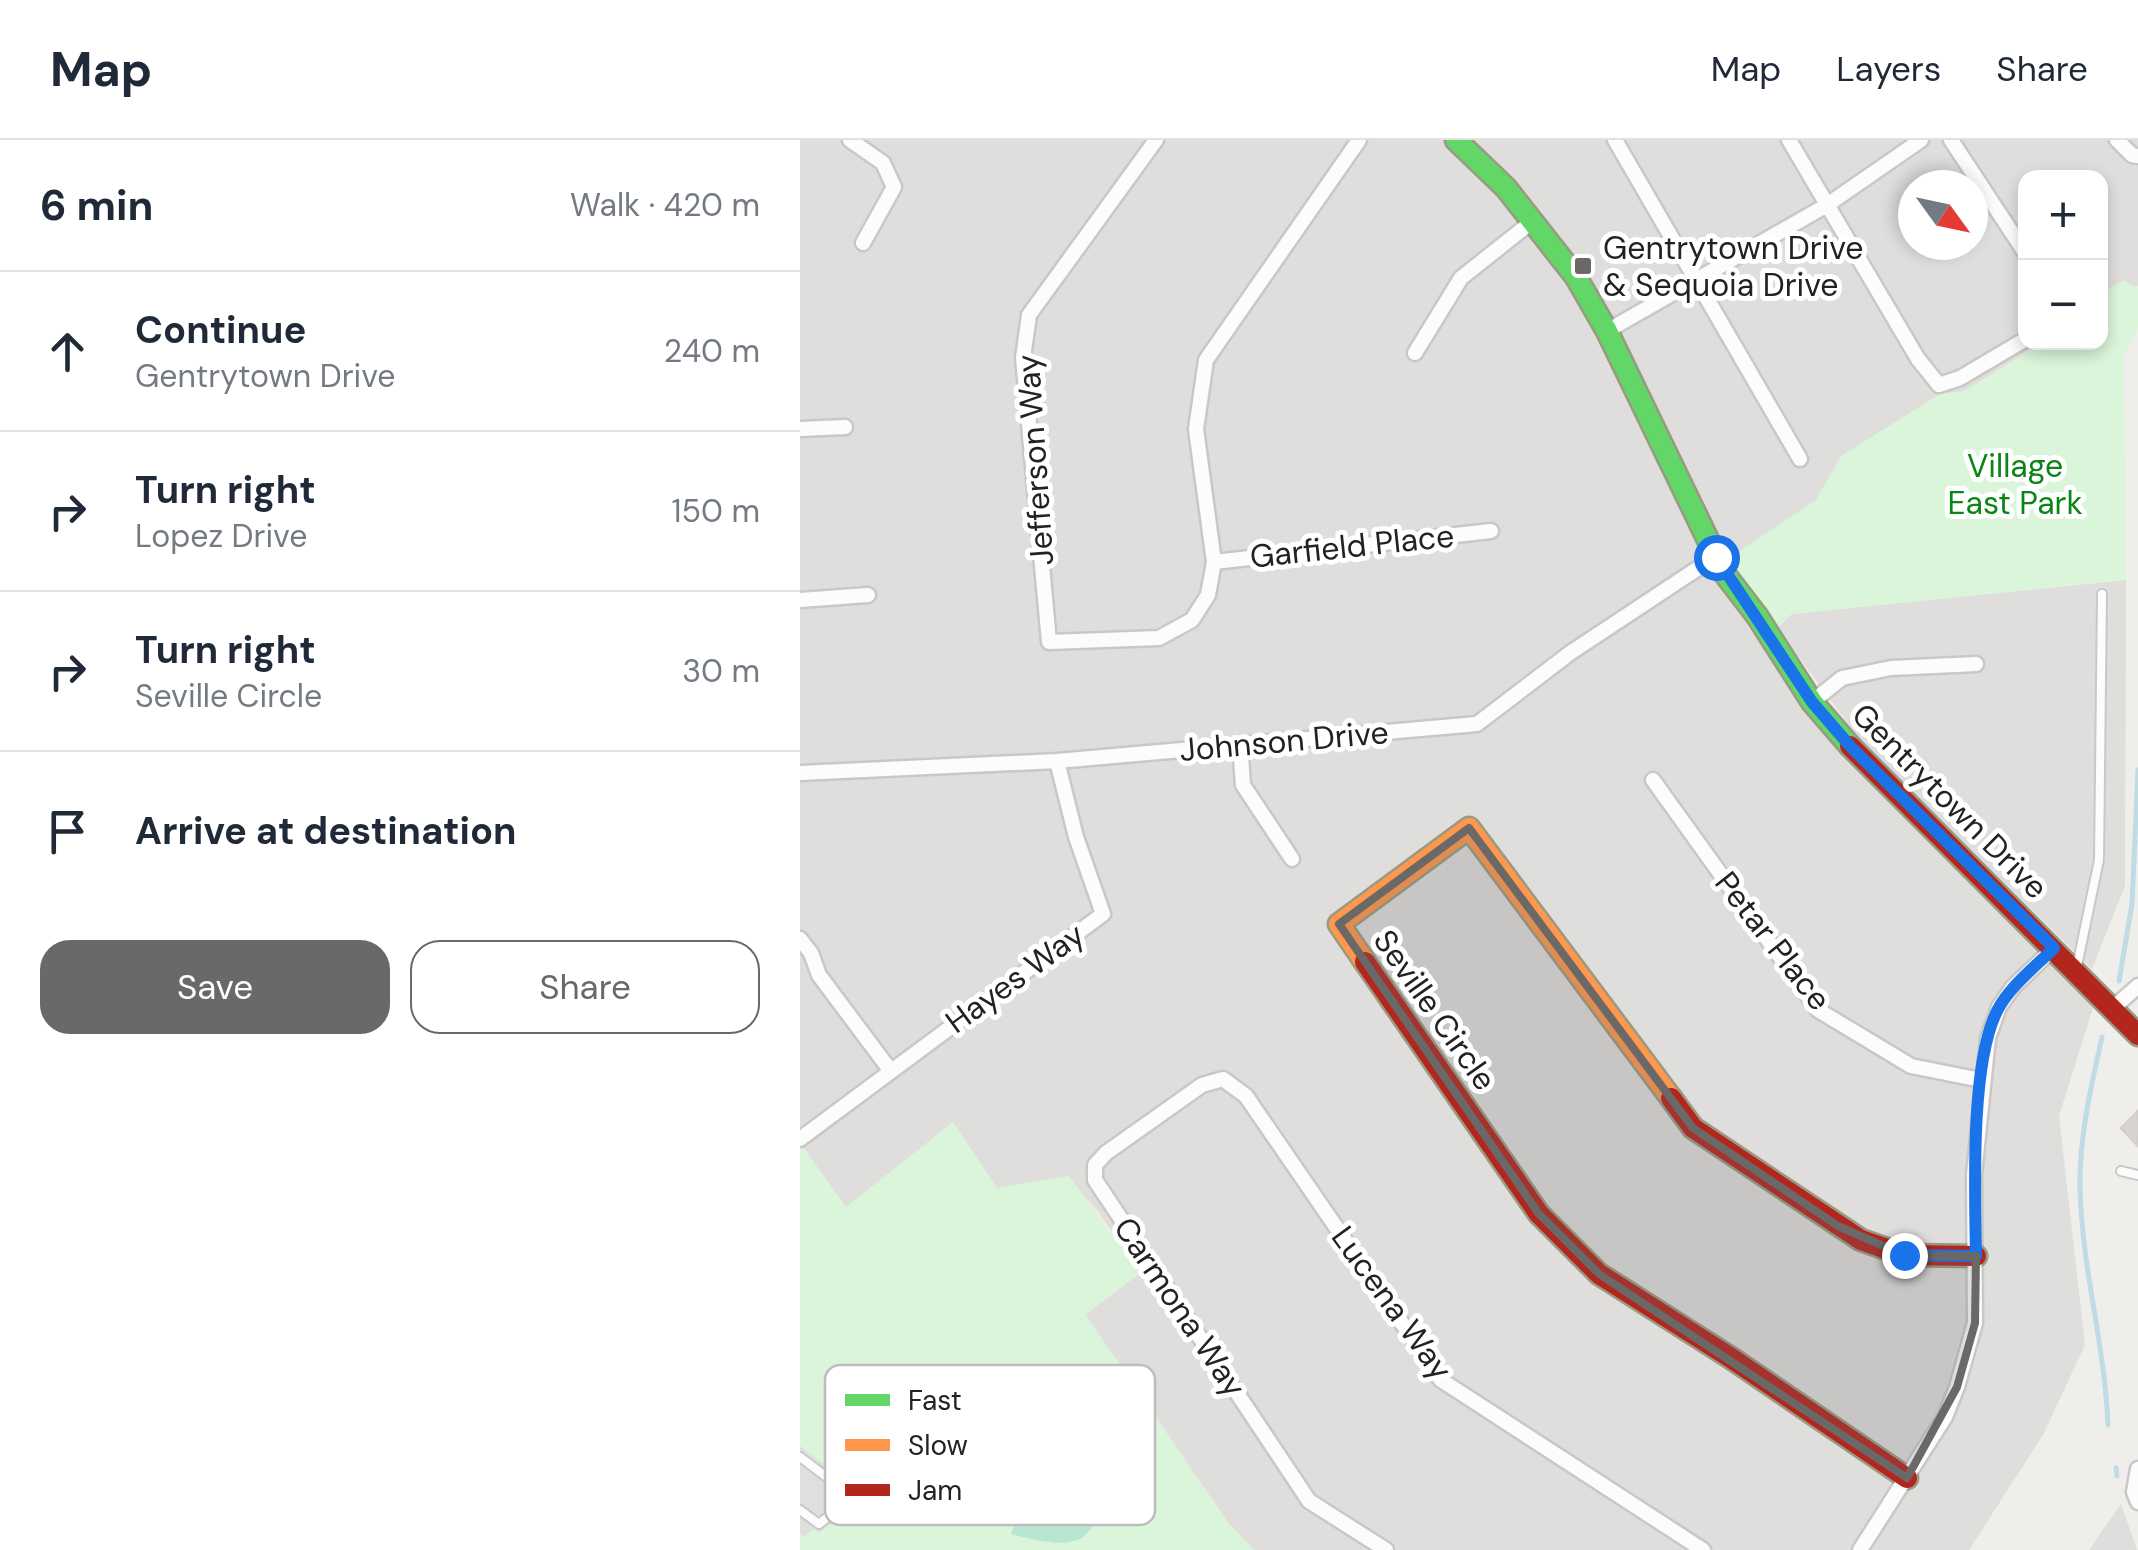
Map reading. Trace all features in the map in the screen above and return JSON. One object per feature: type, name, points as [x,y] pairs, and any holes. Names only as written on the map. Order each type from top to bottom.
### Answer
[{"type":"street","points":[[850,140],[883,162],[894,187],[863,243]]},
{"type":"street","name":"Jefferson Way","points":[[1156,140],[1029,315],[1023,358],[1049,642],[1159,638],[1192,620],[1208,595],[1214,562]]},
{"type":"street","points":[[1214,562],[1196,429],[1206,360],[1359,140]]},
{"type":"street","name":"Gentrytown Drive","points":[[1456,140],[1534,220],[1576,276],[1716,557],[1812,702],[1850,746],[2138,1034]]},
{"type":"street","points":[[1615,140],[1800,459]]},
{"type":"street","points":[[1789,140],[1918,359],[1940,385],[1960,378],[2018,344]]},
{"type":"street","points":[[1607,332],[1827,205],[1921,140]]},
{"type":"street","points":[[1951,140],[2018,242]]},
{"type":"street","points":[[2117,140],[2138,156]]},
{"type":"street","points":[[1415,353],[1462,278],[1534,220]]},
{"type":"street","points":[[800,428],[845,427]]},
{"type":"street","name":"Garfield Place","points":[[1214,562],[1491,531]]},
{"type":"street","name":"Johnson Drive","points":[[800,773],[1057,761],[1477,724],[1570,653],[1716,557]]},
{"type":"street","points":[[800,600],[868,595]]},
{"type":"street","points":[[1812,702],[1842,678],[1891,668],[1976,664]]},
{"type":"street","points":[[1240,744],[1243,785],[1292,859]]},
{"type":"street","name":"Hayes Way","points":[[800,1138],[1103,914],[1076,837],[1057,761]]},
{"type":"street","name":"Petar Place","points":[[1653,780],[1818,1010],[1912,1066],[1981,1080]]},
{"type":"street","name":"Seville Circle","points":[[1907,1478],[1731,1358],[1598,1274],[1539,1214],[1339,924],[1469,828],[1693,1128],[1861,1240],[1904,1255],[1976,1256]]},
{"type":"street","points":[[800,939],[811,953],[819,975],[890,1070]]},
{"type":"street","points":[[1860,1550],[1945,1417],[1958,1387],[1974,1323],[1974,1175],[1988,1038],[1999,1007],[2054,948]]},
{"type":"street","points":[[800,975],[819,975]]},
{"type":"street","points":[[2112,1008],[2138,986]]},
{"type":"street","name":"Carmona Way","points":[[1223,1079],[1202,1085],[1106,1153],[1096,1165],[1094,1180],[1309,1501],[1386,1550]]},
{"type":"street","name":"Lucena Way","points":[[1223,1079],[1246,1096],[1441,1380],[1703,1550]]},
{"type":"street","points":[[2138,1468],[2134,1492],[2138,1502]]},
{"type":"lane","points":[[2076,971],[2099,860],[2102,594]]},
{"type":"lane","points":[[2121,1171],[2138,1175]]},
{"type":"lane","points":[[800,1457],[825,1476]]},
{"type":"lane","points":[[800,1510],[819,1524],[825,1519]]},
{"type":"highlighted area","points":[[1469,828],[1693,1128],[1838,1226],[1904,1255],[1976,1256],[1975,1323],[1957,1387],[1907,1478],[1599,1274],[1539,1214],[1339,924]]},
{"type":"shaded area","points":[[800,140],[2138,140],[2138,286],[2108,307],[2108,170],[2018,170],[2018,350],[2045,350],[1728,565],[1748,627],[1847,757],[2093,1008],[2059,1116],[2085,1345],[2043,1435],[1969,1550],[1254,1550],[1229,1524],[1155,1416],[1155,1365],[1120,1365],[1085,1314],[1140,1273],[1097,1210],[1074,1186],[996,1188],[953,1123],[846,1208],[800,1143]]},
{"type":"shaded area","points":[[2126,580],[2125,886],[2092,969],[1858,737],[1777,628],[1791,614]]},
{"type":"shaded area","points":[[800,1446],[825,1465],[825,1525],[830,1525],[819,1533],[814,1529],[804,1537],[800,1534]]},
{"type":"shaded area","points":[[2121,1504],[2137,1550],[2089,1550]]},
{"type":"green space","name":"Village East Park","points":[[2123,280],[2138,288],[2138,329],[2124,355],[2126,580],[1792,614],[1777,628],[1729,558],[1816,500],[1841,456],[1940,394],[1964,391],[2030,350],[2108,350],[2108,290]]},
{"type":"green space","points":[[953,1122],[997,1188],[1069,1176],[1140,1273],[1085,1315],[1119,1365],[825,1365],[825,1525],[1155,1525],[1155,1417],[1229,1524],[1254,1550],[800,1550],[800,1143],[846,1207]]},
{"type":"green space","points":[[1014,1525],[1092,1525],[1078,1540],[1066,1543],[1011,1534]]},
{"type":"building","points":[[2138,1111],[2138,1146],[2121,1128]]},
{"type":"waterway","points":[[2119,981],[2132,904],[2138,770]]},
{"type":"waterway","points":[[2102,1037],[2084,1131],[2080,1189],[2108,1425]]},
{"type":"waterway","points":[[2116,1468],[2117,1476]]},
{"type":"traffic: fast","points":[[1456,140],[1506,188],[1576,277],[1607,331],[1724,573],[1757,616],[1812,702],[1850,746]]},
{"type":"traffic: slow","points":[[1365,962],[1339,924],[1469,828],[1671,1098]]},
{"type":"traffic: jam","points":[[1850,746],[2138,1035]]},
{"type":"traffic: jam","points":[[1365,962],[1539,1214],[1599,1274],[1907,1478]]},
{"type":"traffic: jam","points":[[1671,1098],[1693,1128],[1861,1240],[1904,1255],[1976,1256]]},
{"type":"place","name":"Gentrytown Drive & Sequoia Drive","points":[[1583,266]]},
{"type":"route","points":[[1716,557],[1812,702],[1850,746],[2054,948],[2014,987],[1991,1024],[1981,1080],[1974,1175],[1976,1256],[1904,1255]]}]
